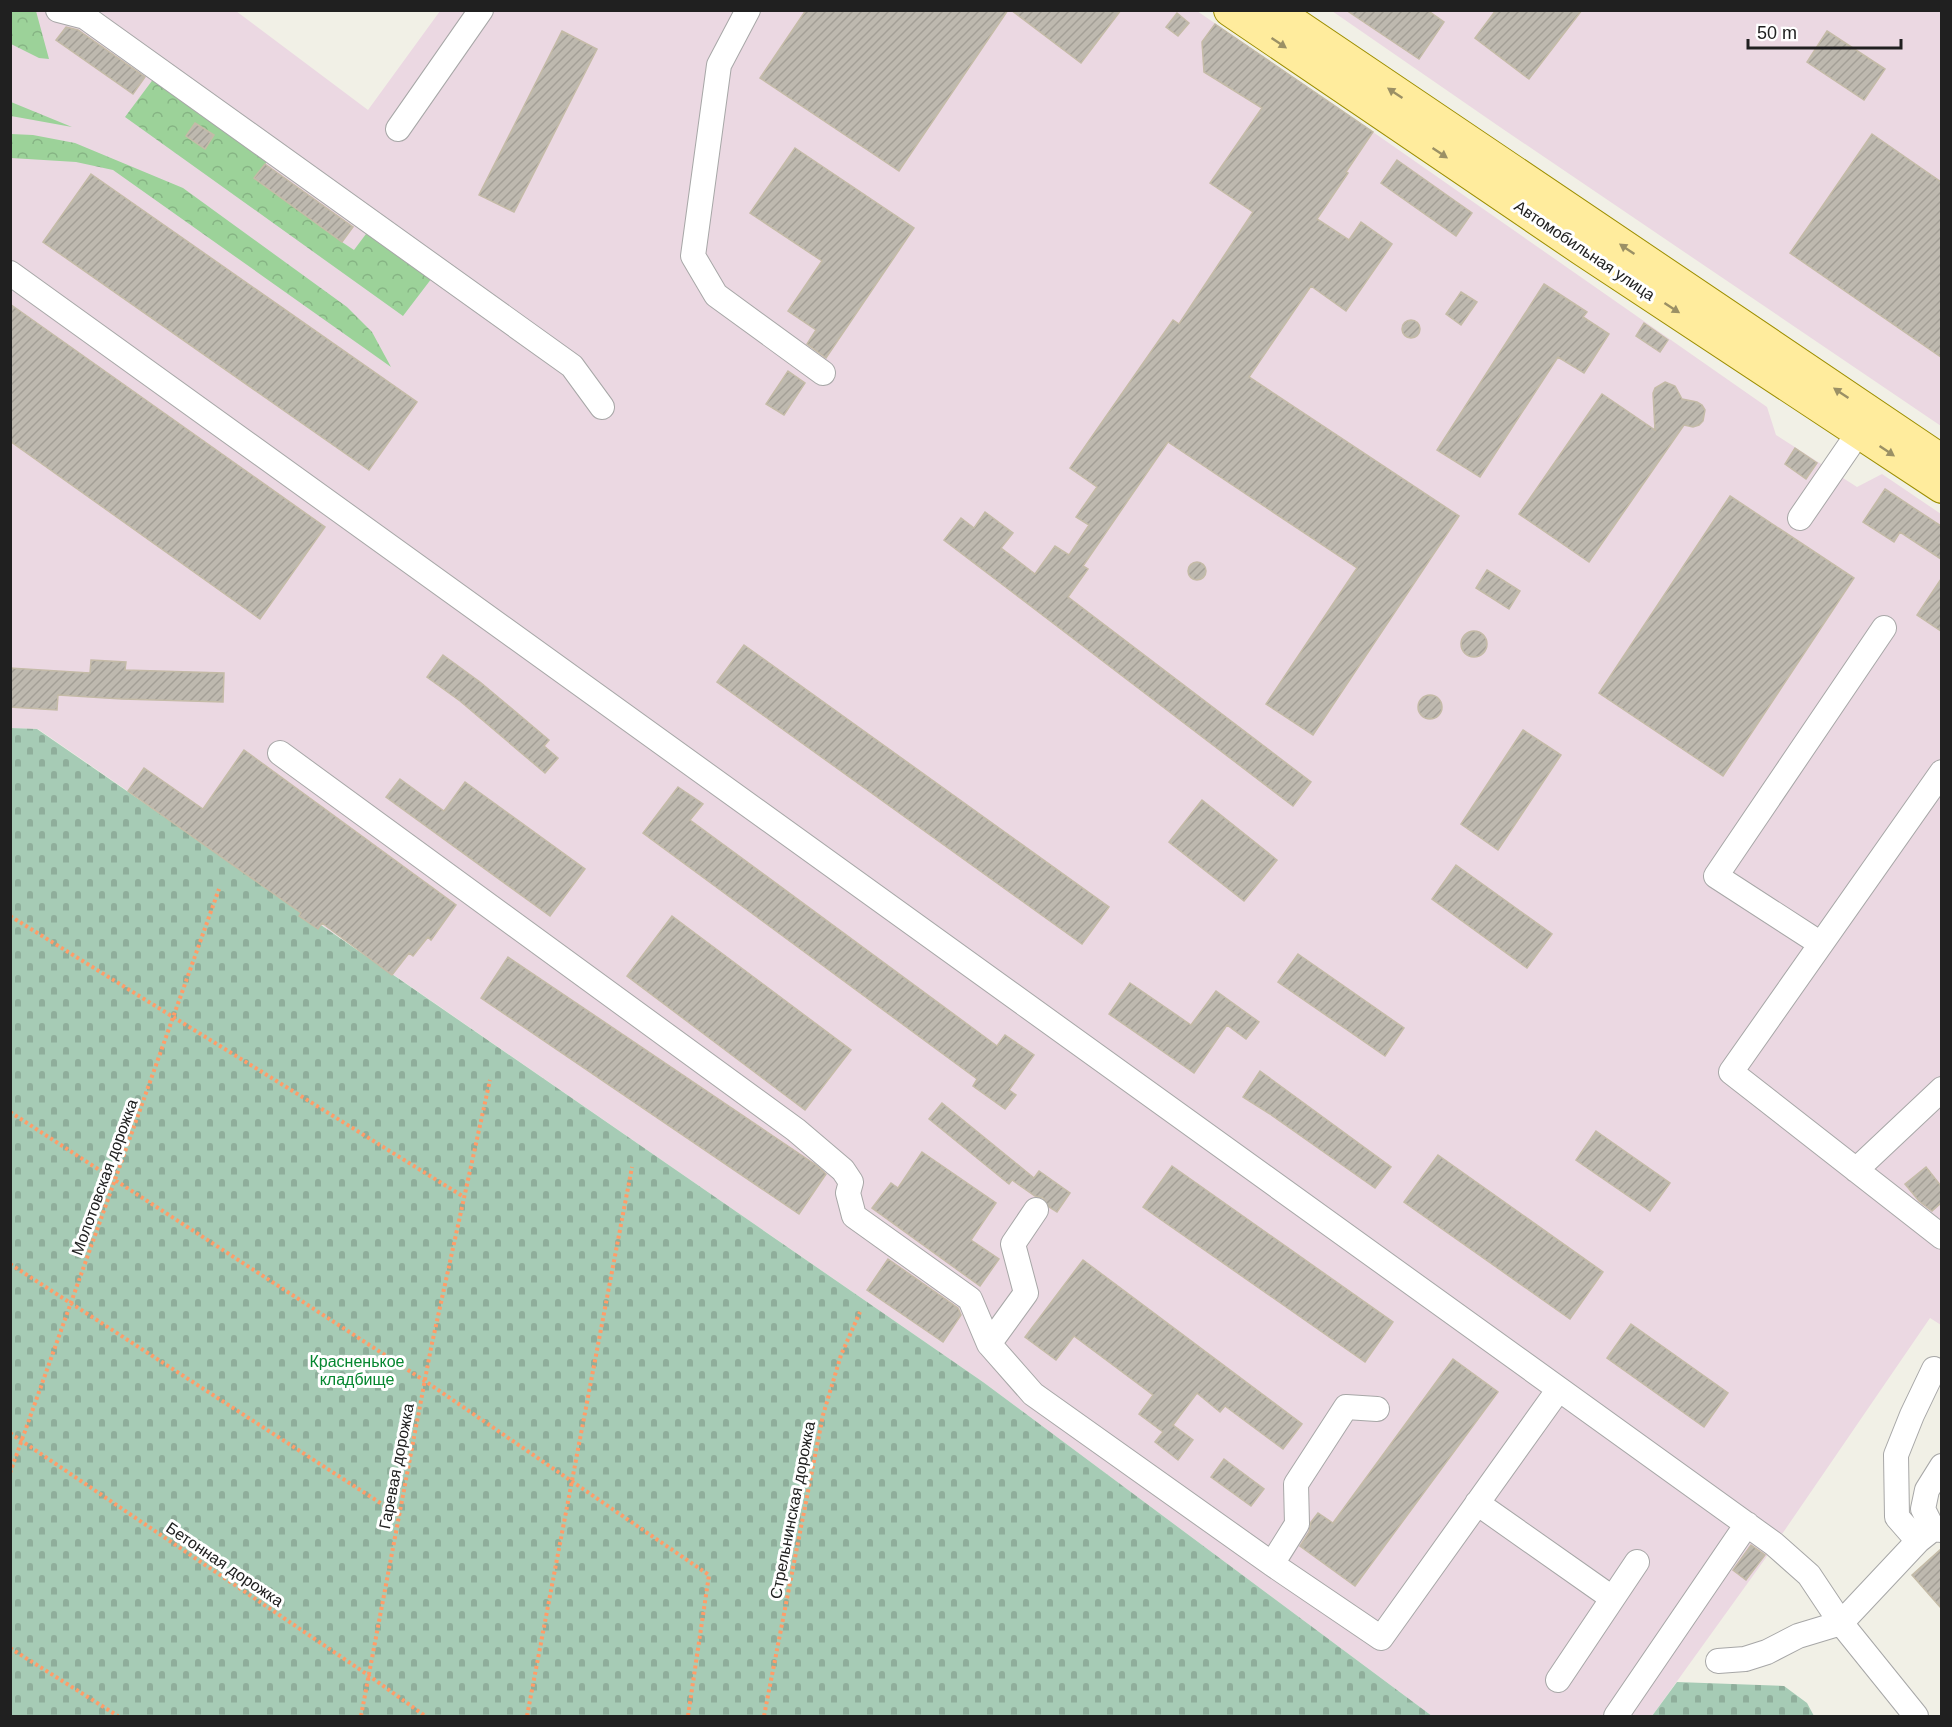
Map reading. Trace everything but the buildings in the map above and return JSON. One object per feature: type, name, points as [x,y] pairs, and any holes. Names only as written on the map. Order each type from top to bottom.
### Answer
[{"type":"main road","name":"Автомобильная улица","points":[[1230,10],[1583,250],[1941,487]]},
{"type":"main road","name":"Автомобильная улица","points":[[1274,10],[1941,461]]},
{"type":"lane","points":[[58,10],[85,17],[572,366],[602,407]]},
{"type":"lane","points":[[398,129],[481,10]]},
{"type":"lane","points":[[748,10],[719,65],[693,256],[716,295],[823,373]]},
{"type":"lane","points":[[10,273],[1774,1544],[1809,1575],[1841,1623],[1916,1716]]},
{"type":"lane","points":[[1800,518],[1859,432]]},
{"type":"lane","points":[[1821,944],[1716,876],[1884,628]]},
{"type":"lane","points":[[280,753],[804,1137],[843,1170],[851,1182],[848,1194],[854,1216],[970,1299],[989,1344],[1032,1394],[1272,1564],[1381,1638],[1559,1389]]},
{"type":"lane","points":[[1941,772],[1731,1072],[1941,1237]]},
{"type":"lane","points":[[1856,1170],[1941,1089]]},
{"type":"lane","points":[[989,1344],[1026,1293],[1013,1244],[1036,1209]]},
{"type":"lane","points":[[1931,1533],[1897,1517],[1896,1455],[1934,1369]]},
{"type":"lane","points":[[1272,1564],[1297,1524],[1296,1484],[1346,1407],[1377,1409]]},
{"type":"lane","points":[[1931,1533],[1923,1509],[1927,1490],[1941,1466]]},
{"type":"lane","points":[[1477,1503],[1612,1598]]},
{"type":"lane","points":[[1616,1716],[1747,1524]]},
{"type":"lane","points":[[1718,1661],[1745,1659],[1767,1652],[1798,1636],[1841,1623],[1931,1533]]},
{"type":"lane","points":[[1558,1680],[1637,1562]]},
{"type":"path","name":"Молотовская дорожка","points":[[10,1473],[219,889]]},
{"type":"path","points":[[10,916],[464,1197]]},
{"type":"path","name":"Гаревая дорожка","points":[[361,1716],[425,1381],[490,1080]]},
{"type":"path","points":[[10,1112],[425,1381],[710,1575],[688,1716]]},
{"type":"path","points":[[527,1716],[632,1167]]},
{"type":"path","points":[[10,1264],[399,1515]]},
{"type":"path","name":"Стрельнинская дорожка","points":[[764,1716],[823,1415],[841,1355],[861,1312]]},
{"type":"path","name":"Бетонная дорожка","points":[[10,1433],[425,1716]]},
{"type":"path","points":[[10,1648],[118,1716]]},
{"type":"shaded area","points":[[11,11],[236,11],[368,110],[440,11],[1197,11],[1767,407],[1776,435],[1857,487],[1882,474],[1941,514],[1941,1325],[1930,1318],[1765,1559],[1652,1716],[1432,1716],[983,1382],[38,729],[11,728]]},
{"type":"shaded area","points":[[1332,11],[1941,11],[1941,426],[1497,125]]},
{"type":"green space","points":[[10,11],[36,11],[49,59],[39,58],[11,44]]},
{"type":"green space","points":[[157,74],[269,159],[255,178],[342,242],[354,250],[369,230],[435,274],[403,316],[125,117]]},
{"type":"green space","points":[[11,102],[72,127],[11,116]]},
{"type":"green space","points":[[11,134],[33,135],[75,143],[183,188],[347,307],[372,332],[391,367],[113,170],[76,162],[11,158]]},
{"type":"green space","name":"Красненькое кладбище","points":[[11,728],[37,729],[983,1382],[1432,1716],[11,1716]]},
{"type":"green space","points":[[1677,1682],[1784,1686],[1807,1703],[1814,1716],[1652,1716]]}]
